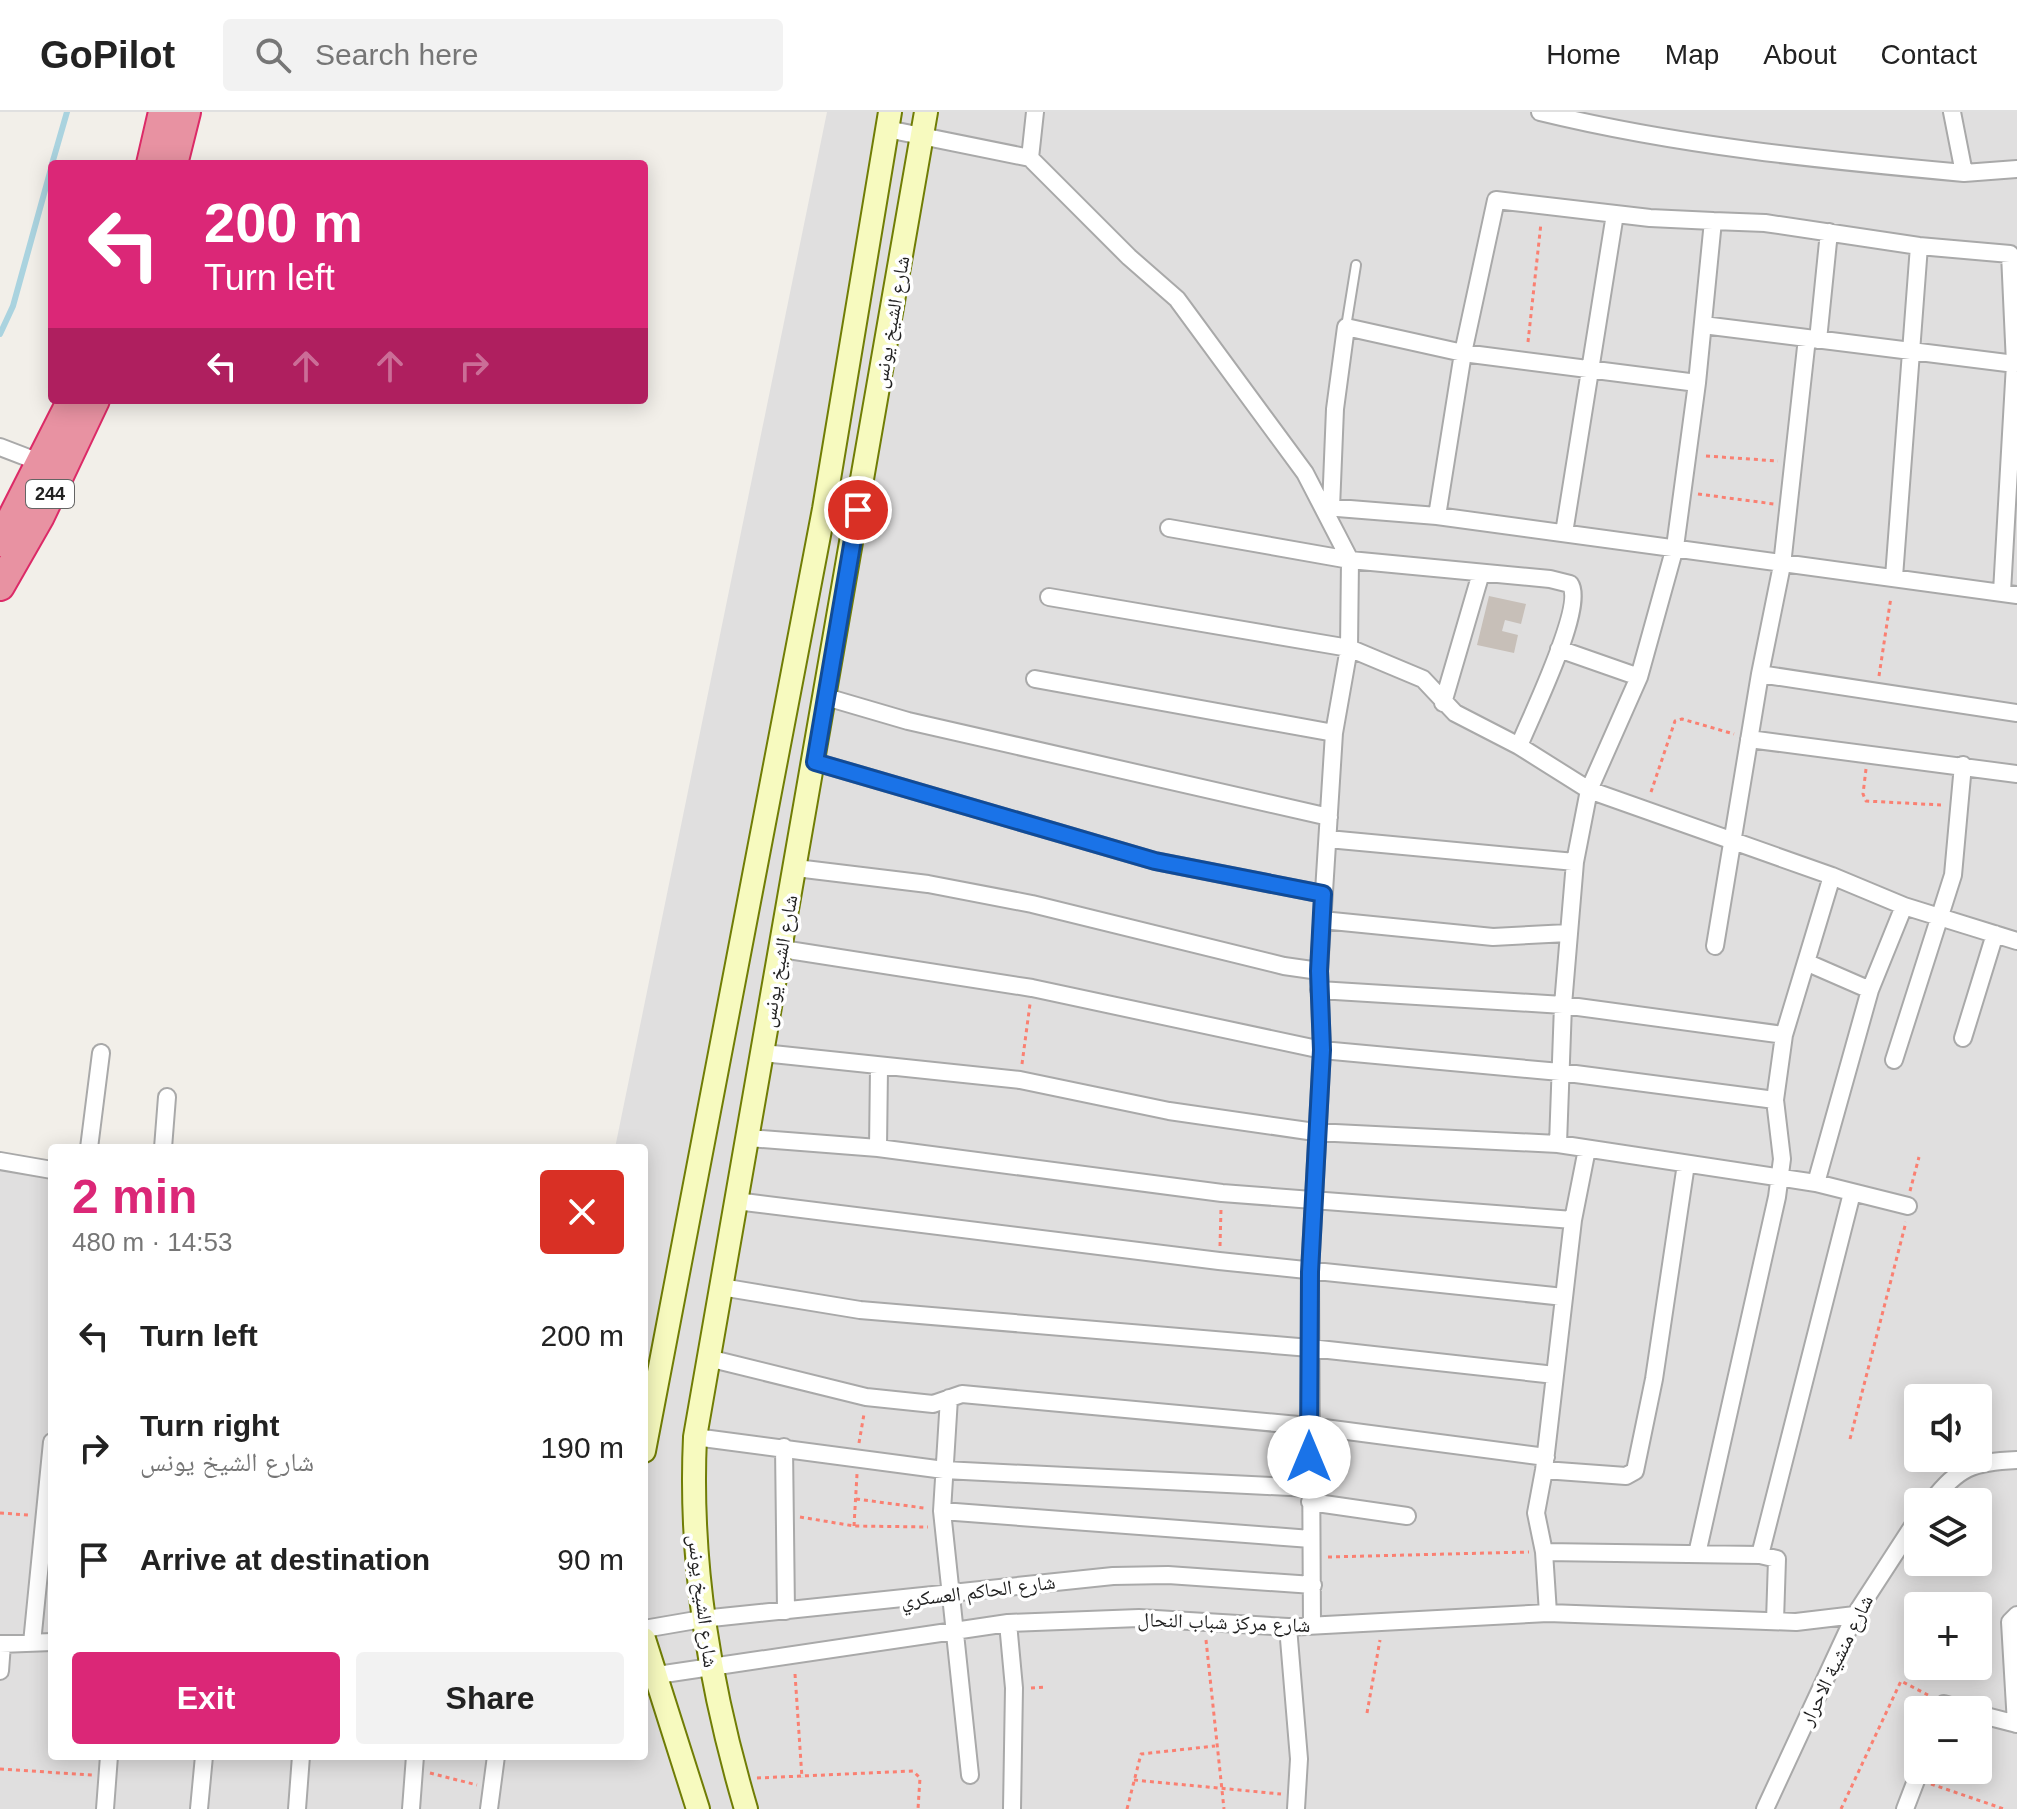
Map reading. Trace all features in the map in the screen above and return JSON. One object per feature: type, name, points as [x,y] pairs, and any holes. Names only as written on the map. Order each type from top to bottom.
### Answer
[{"type":"highway","points":[[152,160],[163,112]]},
{"type":"highway","points":[[174,160],[186,112]]},
{"type":"highway","name":"244","points":[[0,586],[52,467],[71,404]]},
{"type":"highway","name":"244","points":[[0,542],[92,404]]},
{"type":"street","name":"شارع الشيخ يونس","points":[[746,1809],[702,1619],[694,1536],[695,1437],[926,112]]},
{"type":"street","points":[[1030,158],[1035,112]]},
{"type":"street","points":[[1540,112],[1665,136],[1826,161],[1964,173],[2017,169]]},
{"type":"street","points":[[1952,112],[1964,173]]},
{"type":"street","name":"شارع الشيخ يونس","points":[[648,1430],[824,509],[888,121]]},
{"type":"street","points":[[888,121],[922,136],[1030,158],[1129,257],[1177,299],[1276,431],[1328,507],[1350,560],[1349,648],[1334,733],[1319,971],[1322,1050],[1315,1132],[1310,1272],[1312,1625]]},
{"type":"street","points":[[1328,507],[1437,516],[2010,594],[2015,364],[2010,254],[1919,246],[1765,223],[1615,214],[1501,198],[1493,203],[1463,353],[1437,516]]},
{"type":"street","points":[[1564,533],[1615,214]]},
{"type":"street","points":[[1558,1144],[1563,1005],[1575,862],[1589,790],[1639,677],[1675,547],[1697,383],[1713,221]]},
{"type":"street","points":[[1715,946],[1760,674],[1782,565],[1829,232]]},
{"type":"street","points":[[1894,577],[1919,246]]},
{"type":"street","points":[[1703,325],[2015,364]]},
{"type":"street","points":[[1328,507],[1335,409],[1346,327],[1463,353],[1591,372],[1697,383]]},
{"type":"street","points":[[4,448],[52,467]]},
{"type":"street","points":[[1169,528],[1350,560],[1570,584],[1575,593],[1559,649],[1519,746]]},
{"type":"street","points":[[1443,703],[1481,573]]},
{"type":"street","points":[[1049,597],[1349,648],[1423,679],[1455,713],[1519,746],[1589,790],[1832,876],[1904,906],[2017,941]]},
{"type":"street","points":[[1559,649],[1639,677]]},
{"type":"street","points":[[1760,674],[2017,713]]},
{"type":"street","points":[[1035,679],[1334,733]]},
{"type":"street","points":[[826,697],[908,721],[1329,817]]},
{"type":"street","points":[[784,721],[821,728]]},
{"type":"street","points":[[1749,739],[2017,774]]},
{"type":"street","points":[[815,762],[1155,861],[1323,894]]},
{"type":"street","points":[[1894,1060],[1953,875],[1963,765]]},
{"type":"street","points":[[1328,839],[1575,862]]},
{"type":"street","points":[[796,868],[928,884],[1032,904],[1284,966],[1319,971]]},
{"type":"street","points":[[1697,1554],[1780,1180],[1782,1159],[1775,1100],[1784,1035],[1832,876]]},
{"type":"street","points":[[1816,1183],[1870,990],[1904,906]]},
{"type":"street","points":[[1322,920],[1493,937],[1568,933]]},
{"type":"street","points":[[1963,1038],[1995,934]]},
{"type":"street","points":[[782,949],[1032,988],[1322,1050],[1560,1072],[1775,1100]]},
{"type":"street","points":[[1808,963],[1870,990]]},
{"type":"street","points":[[1319,990],[1563,1005],[1784,1035]]},
{"type":"street","points":[[90,1144],[101,1053]]},
{"type":"street","points":[[763,1053],[879,1068],[1020,1080],[1169,1111],[1315,1132],[1558,1144],[1780,1180],[1816,1183],[1908,1206]]},
{"type":"street","points":[[878,1148],[879,1068]]},
{"type":"street","points":[[163,1144],[167,1097]]},
{"type":"street","points":[[748,1138],[878,1148],[1222,1193],[1573,1220]]},
{"type":"street","points":[[1548,1613],[1544,1552],[1536,1513],[1545,1463],[1573,1220],[1587,1149]]},
{"type":"street","points":[[0,1161],[48,1169]]},
{"type":"street","points":[[708,1358],[866,1397],[933,1404],[962,1394],[1309,1426],[1626,1476],[1635,1471],[1654,1379],[1686,1164]]},
{"type":"street","points":[[1760,1555],[1852,1193]]},
{"type":"street","points":[[736,1201],[1310,1272],[1564,1297]]},
{"type":"street","points":[[721,1287],[860,1310],[1310,1348],[1555,1375]]},
{"type":"street","points":[[949,1398],[943,1519],[970,1775]]},
{"type":"street","points":[[695,1437],[944,1470],[1310,1495],[1407,1516]]},
{"type":"street","points":[[784,1447],[786,1611]]},
{"type":"street","points":[[1942,1488],[1950,1478],[1969,1466],[2017,1460]]},
{"type":"street","points":[[32,1643],[48,1475]]},
{"type":"street","points":[[943,1519],[1311,1539]]},
{"type":"street","name":"شارع منشية الاحرار","points":[[1765,1809],[1855,1615],[1904,1540]]},
{"type":"street","points":[[1544,1552],[1760,1555],[1777,1559],[1775,1621]]},
{"type":"street","name":"شارع الحاكم العسكري","points":[[648,1628],[702,1619],[950,1596],[1113,1576],[1222,1577],[1313,1585]]},
{"type":"street","name":"شارع مركز شباب النحال","points":[[649,1676],[793,1652],[1008,1623],[1204,1620],[1288,1627],[1548,1613],[1816,1622],[1855,1615]]},
{"type":"street","points":[[1992,1718],[2017,1724],[2010,1622],[2017,1615]]},
{"type":"street","points":[[1008,1623],[1014,1688],[1012,1809]]},
{"type":"street","points":[[1288,1627],[1299,1759],[1297,1802]]},
{"type":"street","points":[[0,1671],[1,1644],[48,1642]]},
{"type":"street","points":[[649,1676],[698,1809]]},
{"type":"street","points":[[105,1809],[109,1760]]},
{"type":"street","points":[[199,1809],[204,1760]]},
{"type":"street","points":[[297,1809],[301,1760]]},
{"type":"street","points":[[489,1809],[496,1760]]},
{"type":"street","points":[[411,1809],[415,1762]]},
{"type":"street","points":[[1905,1809],[1915,1784]]},
{"type":"lane","points":[[1346,327],[1356,265]]},
{"type":"path","points":[[1525,362],[1543,203]]},
{"type":"path","points":[[1688,456],[1794,463]]},
{"type":"path","points":[[1682,492],[1789,507]]},
{"type":"path","points":[[1876,692],[1894,577]]},
{"type":"path","points":[[1644,812],[1675,721],[1682,719],[1749,739]]},
{"type":"path","points":[[1867,753],[1863,794],[1866,801],[1961,806]]},
{"type":"path","points":[[1020,1080],[1032,988]]},
{"type":"path","points":[[1850,1439],[1903,1239],[1919,1157]]},
{"type":"path","points":[[1219,1261],[1222,1193]]},
{"type":"path","points":[[854,1526],[857,1460],[866,1397]]},
{"type":"path","points":[[856,1499],[943,1519]]},
{"type":"path","points":[[0,1513],[43,1516]]},
{"type":"path","points":[[784,1515],[854,1526],[943,1519]]},
{"type":"path","points":[[1312,1557],[1544,1552]]},
{"type":"path","points":[[1204,1620],[1224,1809]]},
{"type":"path","points":[[1367,1713],[1383,1620]]},
{"type":"path","points":[[793,1652],[802,1778]]},
{"type":"path","points":[[1841,1809],[1901,1681],[1925,1696]]},
{"type":"path","points":[[1127,1809],[1139,1756],[1145,1752],[1217,1746]]},
{"type":"path","points":[[415,1762],[492,1789]]},
{"type":"path","points":[[0,1769],[107,1777]]},
{"type":"path","points":[[737,1778],[802,1778],[913,1771],[920,1778],[918,1809]]},
{"type":"path","points":[[1134,1780],[1222,1789],[1297,1802]]},
{"type":"path","points":[[1941,1784],[2004,1809]]},
{"type":"shaded area","points":[[827,112],[2017,112],[2017,1809],[0,1809],[0,1151],[48,1163],[48,1760],[648,1760],[648,1144],[616,1144]]},
{"type":"building","points":[[1489,596],[1526,604],[1521,624],[1505,620],[1502,631],[1518,635],[1514,653],[1477,645]]},
{"type":"waterway","points":[[53,160],[67,112]]},
{"type":"waterway","points":[[0,334],[13,306],[48,179]]},
{"type":"route","points":[[858,510],[815,762],[1155,861],[1323,894],[1319,971],[1322,1050],[1315,1132],[1310,1272],[1309,1457]]}]
